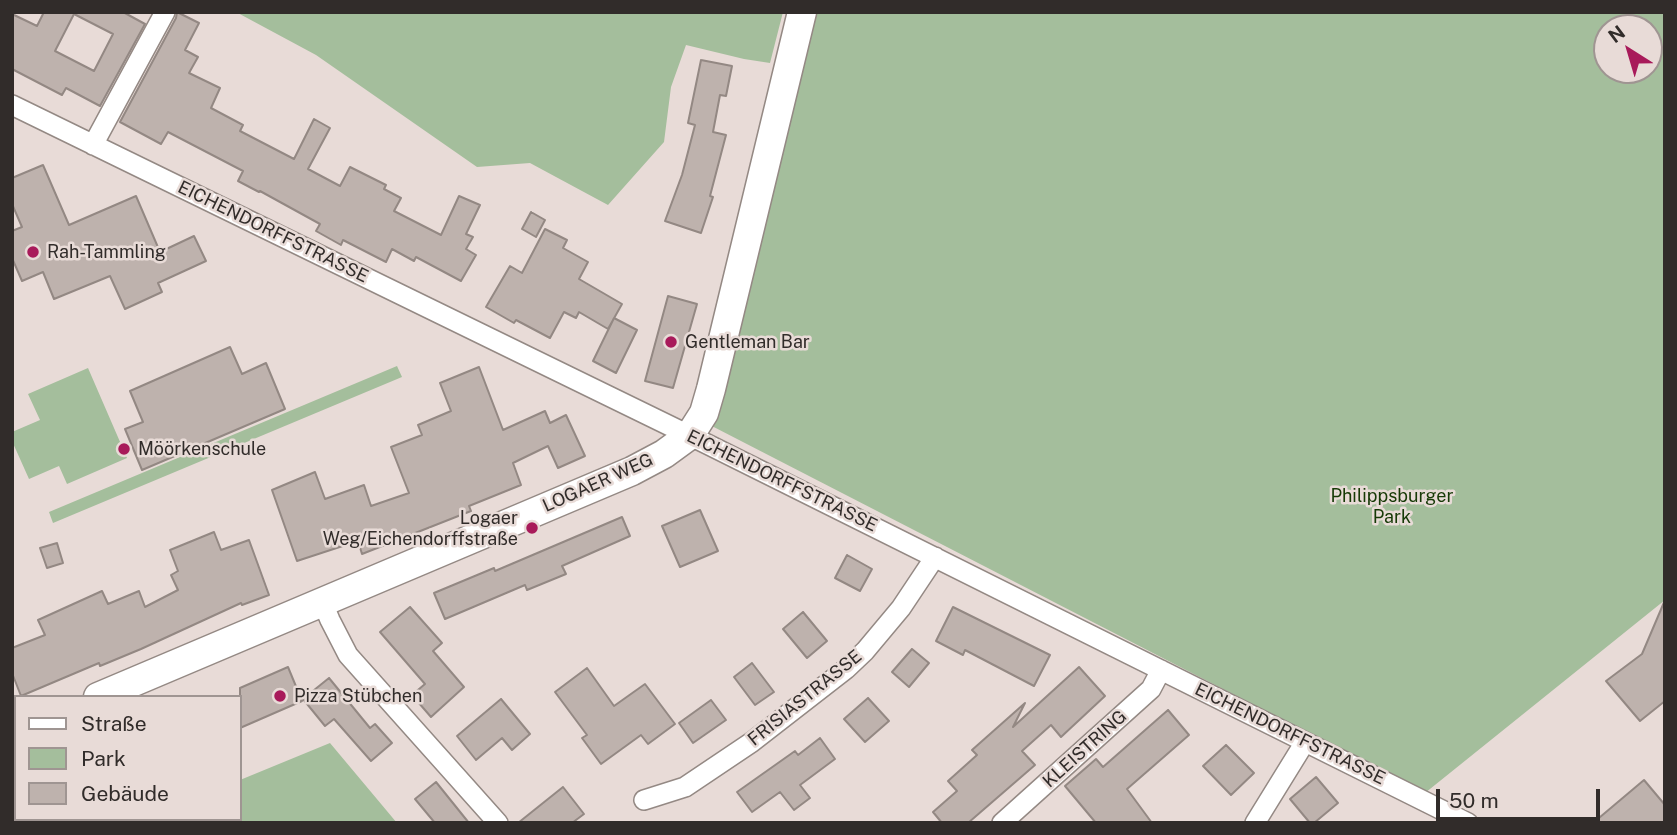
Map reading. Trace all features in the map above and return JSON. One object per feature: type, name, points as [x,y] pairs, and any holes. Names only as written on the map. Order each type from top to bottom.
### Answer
[{"type":"street","points":[[93,145],[165,12]]},
{"type":"street","name":"LOGAER WEG","points":[[103,695],[632,471],[664,454],[690,435],[704,413],[711,389],[802,12]]},
{"type":"street","name":"EICHENDORFFSTRASSE","points":[[12,105],[690,435],[1468,823]]},
{"type":"street","name":"FRISIASTRASSE","points":[[644,800],[685,787],[752,742],[846,669],[901,608],[935,557]]},
{"type":"street","points":[[322,601],[348,655],[498,823]]},
{"type":"street","name":"KLEISTRING","points":[[1002,823],[1151,689],[1161,670]]},
{"type":"street","points":[[1255,823],[1305,742]]},
{"type":"green space","points":[[236,12],[783,12],[770,63],[686,45],[671,87],[664,142],[608,205],[530,163],[477,167],[316,55]]},
{"type":"green space","name":"Philippsburger Park","points":[[808,12],[1665,12],[1665,600],[1425,793],[706,423]]},
{"type":"green space","points":[[397,366],[402,377],[53,523],[49,512]]},
{"type":"green space","points":[[88,368],[127,458],[67,484],[59,466],[29,479],[12,441],[12,432],[40,420],[28,394]]},
{"type":"green space","points":[[330,743],[397,823],[134,823],[242,821],[242,779]]},
{"type":"building","points":[[44,12],[123,12],[145,24],[100,106],[66,88],[62,95],[12,69],[12,14],[37,26]],"holes":[[[74,14],[113,34],[94,71],[55,51]]]},
{"type":"building","points":[[177,12],[199,23],[185,50],[198,57],[189,73],[220,88],[211,108],[243,125],[240,131],[294,159],[314,119],[330,128],[308,169],[340,186],[350,167],[386,185],[384,189],[401,198],[394,211],[441,235],[459,196],[480,205],[466,234],[473,237],[466,249],[476,255],[461,281],[416,257],[414,261],[392,249],[386,262],[343,240],[341,245],[316,231],[320,224],[238,181],[243,171],[168,132],[161,144],[120,122]]},
{"type":"building","points":[[701,60],[732,66],[726,96],[720,95],[713,132],[726,135],[710,196],[713,197],[701,233],[665,221],[682,175],[695,125],[688,123]]},
{"type":"building","points":[[43,165],[69,225],[136,196],[160,252],[194,236],[206,261],[158,283],[162,292],[125,309],[110,276],[54,299],[43,272],[22,281],[12,258],[12,231],[22,227],[12,204],[12,178]]},
{"type":"building","points":[[531,212],[545,220],[536,237],[522,229]]},
{"type":"building","points":[[545,229],[567,240],[563,248],[588,262],[579,279],[622,304],[608,329],[579,312],[576,318],[564,312],[550,338],[516,320],[514,323],[486,307],[510,266],[522,273]]},
{"type":"building","name":"Gentleman Bar","points":[[668,296],[697,304],[673,388],[645,381]]},
{"type":"building","points":[[614,318],[637,330],[616,373],[593,361]]},
{"type":"building","points":[[230,347],[242,374],[266,363],[285,409],[142,470],[125,429],[143,422],[130,391]]},
{"type":"building","points":[[479,367],[503,430],[545,411],[550,423],[566,415],[585,456],[558,468],[548,446],[513,463],[521,485],[469,506],[471,511],[362,554],[358,541],[297,561],[272,490],[315,472],[325,499],[364,485],[371,506],[409,493],[391,447],[422,435],[418,425],[451,411],[440,383]]},
{"type":"building","points":[[700,510],[718,551],[680,567],[662,526]]},
{"type":"building","points":[[622,517],[630,536],[562,566],[566,574],[527,590],[525,585],[445,619],[434,593],[494,568],[495,571]]},
{"type":"building","points":[[214,532],[221,550],[249,540],[269,595],[242,605],[241,603],[141,649],[21,695],[12,673],[12,648],[45,635],[38,620],[102,591],[108,604],[139,591],[145,607],[178,590],[171,575],[178,571],[170,550]]},
{"type":"building","points":[[57,543],[63,563],[47,568],[40,548]]},
{"type":"building","points":[[847,555],[872,569],[860,591],[835,578]]},
{"type":"building","points":[[1665,600],[1665,701],[1640,721],[1606,681],[1642,654]]},
{"type":"building","points":[[410,607],[442,643],[433,651],[464,687],[431,717],[412,695],[425,684],[380,632]]},
{"type":"building","points":[[953,607],[1050,655],[1034,686],[965,650],[963,655],[936,641]]},
{"type":"building","points":[[803,612],[827,641],[807,658],[783,629]]},
{"type":"building","points":[[912,649],[929,663],[909,687],[892,672]]},
{"type":"building","points":[[752,663],[774,692],[755,705],[734,677]]},
{"type":"building","points":[[288,667],[302,701],[242,727],[240,688]]},
{"type":"building","points":[[1079,667],[1105,696],[1061,737],[1051,725],[1022,751],[1035,765],[968,823],[942,823],[933,812],[957,791],[948,781],[977,755],[972,750],[1025,703],[1013,727]]},
{"type":"building","points":[[587,668],[614,706],[645,684],[675,724],[648,744],[641,735],[601,764],[582,738],[587,735],[555,692]]},
{"type":"building","points":[[329,678],[370,728],[375,724],[392,743],[371,761],[334,719],[325,726],[303,699]]},
{"type":"building","points":[[868,698],[889,721],[865,742],[844,719]]},
{"type":"building","points":[[501,699],[530,734],[512,750],[502,738],[476,760],[457,736]]},
{"type":"building","points":[[711,700],[726,720],[693,743],[679,723]]},
{"type":"building","points":[[1168,710],[1189,735],[1127,789],[1152,823],[1096,823],[1065,786],[1096,759],[1103,767]]},
{"type":"building","points":[[820,738],[835,759],[800,785],[810,798],[794,810],[780,792],[752,812],[737,792],[795,751],[798,755]]},
{"type":"building","points":[[1226,745],[1254,773],[1231,795],[1203,766]]},
{"type":"building","points":[[1316,777],[1338,803],[1314,823],[1310,823],[1290,799]]},
{"type":"building","points":[[1644,780],[1665,805],[1665,823],[1593,823]]},
{"type":"building","points":[[436,782],[469,823],[435,823],[415,799]]},
{"type":"building","points":[[563,787],[584,814],[572,823],[518,823]]},
{"type":"place","name":"Rah-Tammling","points":[[33,252]]},
{"type":"place","name":"Gentleman Bar","points":[[671,342]]},
{"type":"place","name":"Möörkenschule","points":[[124,449]]},
{"type":"place","name":"Logaer Weg/Eichendorffstraße","points":[[532,528]]},
{"type":"place","name":"Pizza Stübchen","points":[[280,696]]}]
